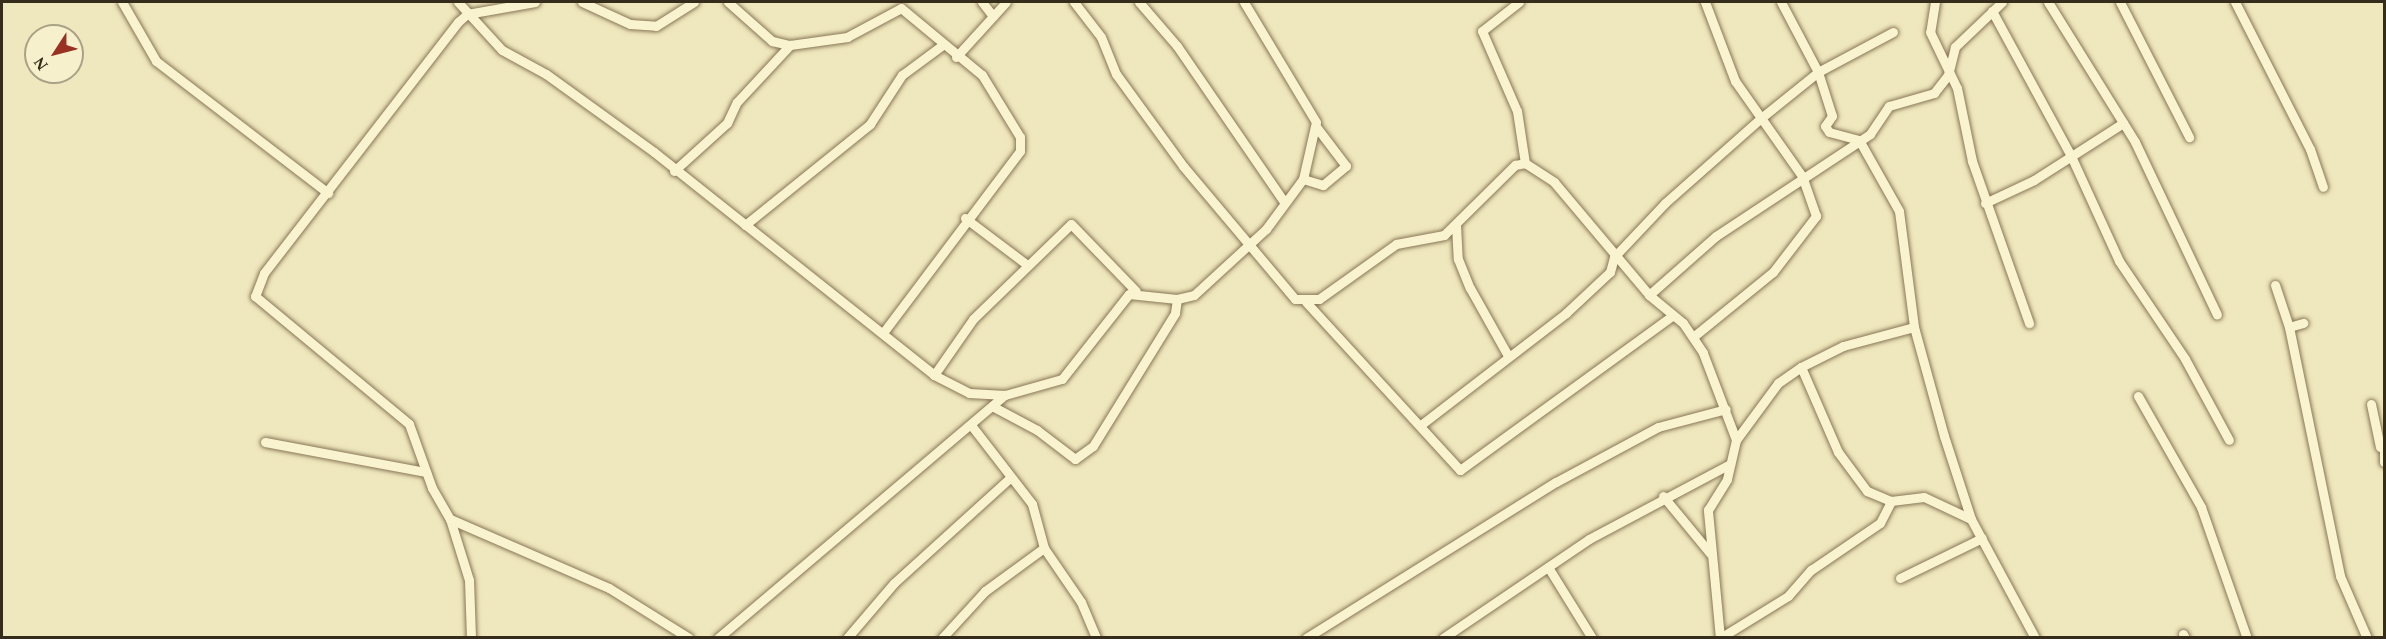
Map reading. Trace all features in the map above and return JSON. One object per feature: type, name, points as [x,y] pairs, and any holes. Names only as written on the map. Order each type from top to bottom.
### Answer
[{"type":"street","points":[[122,2],[156,61],[328,193]]},
{"type":"street","points":[[458,2],[502,50],[546,74],[745,225],[934,375],[969,393],[1005,395],[1062,379],[1136,291]]},
{"type":"street","points":[[471,638],[469,580],[450,519],[426,472],[409,424],[255,296],[264,273],[467,14],[535,2]]},
{"type":"street","points":[[582,2],[630,24],[656,27],[694,2]]},
{"type":"street","points":[[728,2],[772,41],[790,45],[847,37],[896,7],[941,46],[982,75],[1022,147],[965,218],[883,333]]},
{"type":"street","points":[[982,2],[993,16]]},
{"type":"street","points":[[956,57],[1006,2]]},
{"type":"street","points":[[1074,2],[1101,37],[1116,74],[1249,246],[1295,299],[1306,302],[1422,424],[1462,470],[1673,315]]},
{"type":"street","points":[[1139,2],[1177,46],[1283,200]]},
{"type":"street","points":[[1244,2],[1317,128],[1346,166],[1323,185],[1303,178]]},
{"type":"street","points":[[1519,2],[1482,31],[1518,111],[1525,163]]},
{"type":"street","points":[[1693,338],[1773,272],[1805,236],[1816,216],[1802,176],[1735,81],[1705,2]]},
{"type":"street","points":[[1780,2],[1818,72],[1832,116],[1825,126],[1829,132],[1859,140],[1899,211],[1914,327],[1971,519],[2035,638]]},
{"type":"street","points":[[1935,2],[1930,32],[1949,70],[1985,203],[2029,324]]},
{"type":"street","points":[[1649,295],[1716,236],[1802,176],[1859,140],[1889,106],[1934,93],[1949,70],[1955,47],[2001,2]]},
{"type":"street","points":[[2048,2],[2123,123],[2217,315]]},
{"type":"street","points":[[2120,2],[2189,137]]},
{"type":"street","points":[[2235,2],[2310,149],[2323,187]]},
{"type":"street","points":[[1992,11],[2071,156],[2119,261],[2185,358],[2229,440]]},
{"type":"street","points":[[1422,424],[1507,354],[1566,313],[1610,272],[1614,257],[1761,118],[1818,72],[1893,32]]},
{"type":"street","points":[[674,171],[727,123],[737,102],[790,45]]},
{"type":"street","points":[[745,225],[870,123],[902,75],[941,46]]},
{"type":"street","points":[[1985,203],[2071,156],[2123,123]]},
{"type":"street","points":[[934,375],[973,319],[1026,264],[1071,224],[1136,291],[1177,299],[1194,295],[1249,246],[1276,218],[1283,200],[1303,178],[1317,128]]},
{"type":"street","points":[[1306,302],[1360,273],[1396,244],[1434,239],[1456,225],[1515,165],[1525,163],[1554,182],[1614,257],[1693,338],[1726,409],[1736,440]]},
{"type":"street","points":[[965,218],[1026,264]]},
{"type":"street","points":[[1456,225],[1466,278],[1507,354]]},
{"type":"street","points":[[2275,285],[2289,327],[2340,576],[2367,638]]},
{"type":"street","points":[[992,406],[1037,430],[1075,459],[1093,446],[1175,313],[1177,299]]},
{"type":"street","points":[[2289,327],[2303,324]]},
{"type":"street","points":[[1891,501],[1880,523],[1810,570],[1788,596],[1720,638],[1710,554],[1708,510],[1730,464],[1736,440],[1778,383],[1801,367],[1842,346],[1914,327]]},
{"type":"street","points":[[1801,367],[1838,452],[1867,491],[1891,501],[1924,497],[1971,519]]},
{"type":"street","points":[[718,638],[1005,395]]},
{"type":"street","points":[[2138,396],[2201,507],[2247,638]]},
{"type":"street","points":[[2371,404],[2385,462]]},
{"type":"street","points":[[1306,638],[1556,482],[1658,427],[1726,409]]},
{"type":"street","points":[[970,425],[1032,504],[1044,548],[1081,602],[1095,638]]},
{"type":"street","points":[[265,442],[426,472]]},
{"type":"street","points":[[1443,638],[1548,567],[1663,496],[1730,464]]},
{"type":"street","points":[[848,638],[894,583],[1010,478]]},
{"type":"street","points":[[1663,496],[1710,554]]},
{"type":"street","points":[[450,519],[609,588],[689,638]]},
{"type":"street","points":[[1900,578],[1982,538]]},
{"type":"street","points":[[942,638],[985,591],[1044,548]]},
{"type":"street","points":[[1548,567],[1592,638]]}]
